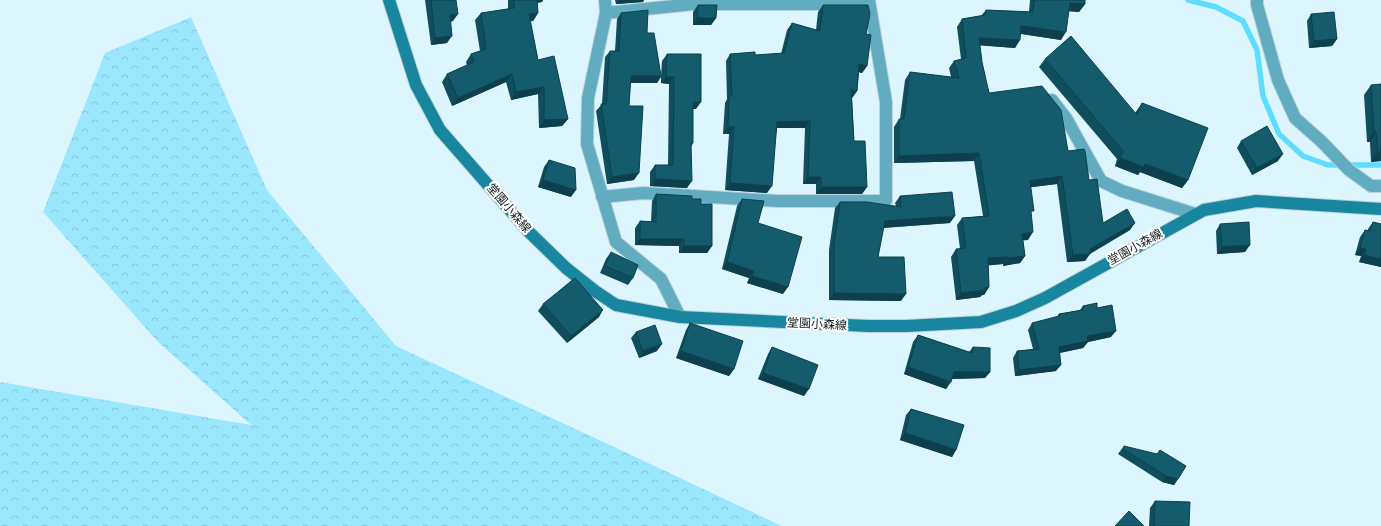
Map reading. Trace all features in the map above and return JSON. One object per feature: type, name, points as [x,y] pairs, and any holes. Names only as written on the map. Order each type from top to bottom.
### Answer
[{"type":"main road","name":"堂園小森線","points":[[389,0],[416,85],[440,130],[529,232],[566,268],[595,291],[616,305],[680,317],[868,326],[906,326],[981,322],[1016,311],[1045,298],[1204,210],[1256,201],[1381,209]]},
{"type":"street","points":[[605,0],[606,13],[588,98],[587,144],[616,242],[661,279],[680,317]]},
{"type":"street","points":[[1257,0],[1256,5],[1278,80],[1295,118],[1322,142],[1349,170],[1371,186],[1381,186]]},
{"type":"street","points":[[602,196],[643,193],[777,201],[886,201],[886,102],[869,2],[694,4],[606,13]]},
{"type":"street","points":[[1043,90],[1066,118],[1101,181],[1122,191],[1195,214]]},
{"type":"green space","points":[[191,17],[267,190],[396,346],[782,526],[0,526],[0,382],[251,425],[158,342],[43,212],[105,53]]},
{"type":"building","points":[[431,0],[456,0],[458,14],[450,15],[452,36],[435,38]]},
{"type":"building","points":[[514,0],[537,0],[538,13],[529,14],[538,60],[554,56],[568,119],[544,120],[544,87],[516,92],[512,74],[458,98],[447,74],[474,62],[471,54],[486,49],[481,13],[514,8]]},
{"type":"building","points":[[1034,0],[1085,0],[1085,4],[1070,3],[1066,32],[1021,26],[1020,40],[979,38],[982,62],[989,93],[1042,86],[1061,110],[1068,151],[1084,149],[1085,151],[1089,180],[1097,179],[1103,223],[1127,209],[1135,223],[1090,249],[1090,254],[1073,255],[1062,176],[1030,181],[1034,211],[1031,211],[1033,232],[1022,234],[1025,256],[988,258],[989,287],[985,288],[985,290],[961,293],[956,249],[966,248],[962,218],[989,216],[979,153],[899,156],[899,119],[904,119],[910,72],[959,78],[954,61],[966,58],[962,19],[985,15],[986,10],[1033,12]]},
{"type":"building","points":[[698,5],[717,5],[716,18],[697,18]]},
{"type":"building","points":[[823,5],[868,5],[870,14],[866,34],[871,35],[867,66],[859,64],[857,91],[851,90],[854,141],[865,141],[867,187],[821,187],[821,177],[808,177],[810,121],[777,122],[772,186],[730,183],[734,127],[728,127],[729,96],[732,96],[730,54],[755,52],[755,55],[784,53],[792,23],[820,31]]},
{"type":"building","points":[[648,10],[647,33],[654,33],[661,76],[631,76],[629,106],[643,106],[639,173],[612,177],[601,104],[606,104],[610,51],[619,51],[621,13]]},
{"type":"building","points":[[1334,12],[1337,39],[1314,41],[1311,14]]},
{"type":"building","points":[[1071,36],[1137,115],[1142,103],[1208,128],[1188,180],[1145,164],[1144,167],[1120,158],[1123,151],[1045,59]]},
{"type":"building","points":[[667,54],[701,54],[701,102],[693,102],[693,143],[691,143],[692,181],[655,179],[655,165],[673,165],[674,77],[666,77]]},
{"type":"building","points":[[1381,84],[1381,152],[1378,152],[1376,132],[1374,132],[1371,85]]},
{"type":"building","points":[[1267,126],[1283,154],[1257,168],[1241,141]]},
{"type":"building","points":[[549,160],[575,168],[576,190],[543,180]]},
{"type":"building","points":[[952,192],[955,216],[885,221],[878,257],[904,257],[906,294],[834,293],[834,243],[840,202],[867,202],[901,207],[900,196]]},
{"type":"building","points":[[656,194],[692,196],[692,199],[701,199],[701,204],[712,204],[712,246],[684,246],[684,239],[640,239],[640,221],[656,222]]},
{"type":"building","points":[[742,199],[764,201],[758,223],[802,237],[788,287],[752,276],[754,271],[727,262]]},
{"type":"building","points":[[1249,222],[1250,245],[1222,247],[1220,224]]},
{"type":"building","points":[[1373,222],[1381,224],[1381,259],[1364,255],[1366,249],[1360,248],[1365,230],[1370,231]]},
{"type":"building","points":[[611,252],[638,265],[633,278],[605,266]]},
{"type":"building","points":[[575,278],[603,310],[571,336],[543,304]]},
{"type":"building","points":[[1097,303],[1097,308],[1112,305],[1116,331],[1087,336],[1088,341],[1059,347],[1061,365],[1019,370],[1017,351],[1039,349],[1032,323],[1059,316],[1059,314],[1083,310],[1083,306]]},
{"type":"building","points":[[690,323],[743,341],[734,369],[681,351]]},
{"type":"building","points":[[655,325],[662,344],[643,351],[636,332]]},
{"type":"building","points":[[918,335],[972,353],[973,347],[990,348],[990,372],[954,372],[951,382],[908,367]]},
{"type":"building","points":[[772,347],[818,365],[809,389],[763,373]]},
{"type":"building","points":[[911,409],[964,425],[956,450],[905,433]]},
{"type":"building","points":[[1124,446],[1157,454],[1160,450],[1186,466],[1178,479],[1166,476],[1123,449]]},
{"type":"building","points":[[1155,501],[1190,502],[1189,526],[1154,526]]},
{"type":"building","points":[[1129,511],[1144,526],[1115,526]]},
{"type":"waterway","points":[[1188,0],[1216,7],[1243,21],[1257,50],[1263,96],[1279,134],[1303,156],[1328,165],[1381,165]]}]
